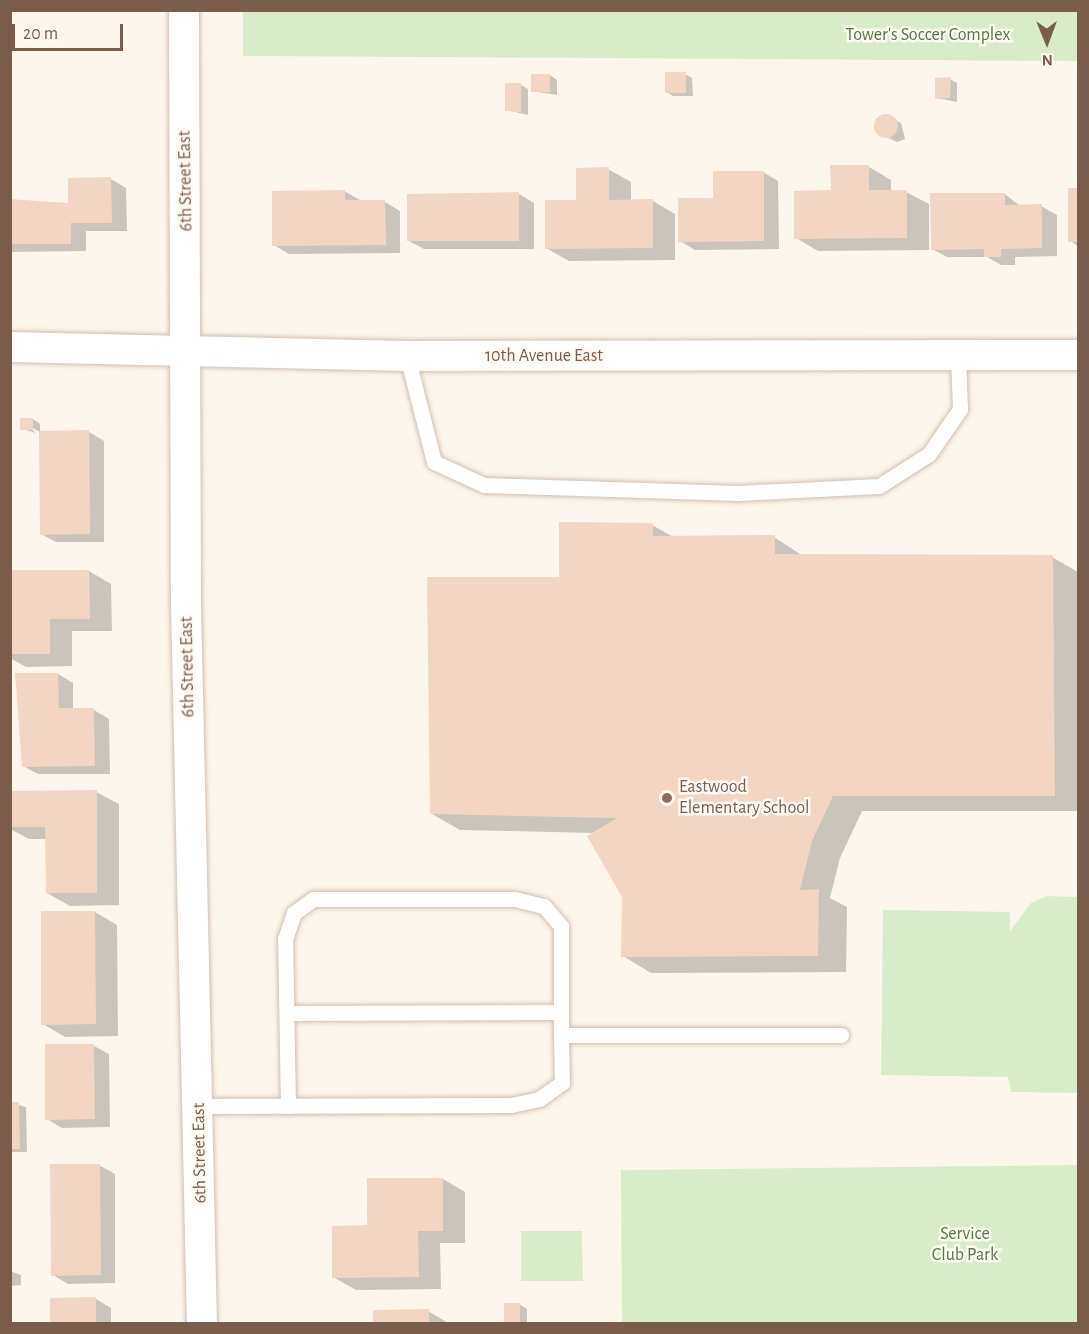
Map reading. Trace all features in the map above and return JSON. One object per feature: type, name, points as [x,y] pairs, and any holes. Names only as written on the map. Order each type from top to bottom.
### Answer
[{"type":"street","name":"6th Street East","points":[[184,10],[188,348],[186,605],[199,1106],[202,1323]]},
{"type":"street","name":"10th Avenue East","points":[[10,347],[188,348],[407,356],[1078,355]]},
{"type":"lane","points":[[407,356],[434,462],[484,485],[738,493],[879,486],[929,453],[960,409],[958,356]]},
{"type":"lane","points":[[199,1106],[288,1106],[511,1105],[539,1099],[562,1083],[561,926],[544,906],[515,899],[314,899],[294,913],[285,939],[288,1106]]},
{"type":"lane","points":[[287,1013],[561,1012]]},
{"type":"lane","points":[[561,1035],[841,1035]]},
{"type":"green space","name":"Tower's Soccer Complex","points":[[243,11],[1078,11],[1078,61],[243,56]]},
{"type":"green space","points":[[1046,896],[1078,897],[1078,1093],[1011,1092],[1008,1077],[881,1075],[883,910],[1010,912],[1010,931],[1031,903]]},
{"type":"green space","name":"Service Club Park","points":[[1078,1165],[1078,1323],[622,1323],[621,1170]]},
{"type":"green space","points":[[521,1231],[582,1231],[583,1281],[521,1281]]},
{"type":"building","points":[[665,72],[686,72],[686,93],[665,93]]},
{"type":"building","points":[[531,74],[550,74],[550,92],[531,92]]},
{"type":"building","points":[[951,77],[950,98],[935,99],[935,78]]},
{"type":"building","points":[[505,83],[521,83],[521,112],[505,111]]},
{"type":"building","points":[[886,114],[895,117],[898,126],[895,135],[886,138],[877,135],[874,126],[877,117]]},
{"type":"building","points":[[830,165],[869,165],[869,190],[907,190],[907,238],[794,239],[794,191],[831,190]]},
{"type":"building","points":[[609,167],[609,200],[653,199],[653,248],[545,249],[545,200],[576,200],[576,168]]},
{"type":"building","points":[[713,171],[764,171],[764,241],[678,242],[678,198],[713,198]]},
{"type":"building","points":[[111,177],[112,223],[71,223],[71,244],[10,244],[10,199],[68,203],[68,178]]},
{"type":"building","points":[[1068,188],[1078,188],[1078,242],[1068,242]]},
{"type":"building","points":[[345,190],[345,200],[385,200],[386,245],[272,246],[272,191]]},
{"type":"building","points":[[519,192],[519,241],[407,241],[407,194]]},
{"type":"building","points":[[930,193],[1005,193],[1005,205],[1042,204],[1042,248],[1001,249],[1001,257],[984,257],[984,249],[931,250]]},
{"type":"building","points":[[20,418],[33,418],[33,430],[20,430]]},
{"type":"building","points":[[89,430],[90,534],[40,535],[39,431]]},
{"type":"building","points":[[559,522],[653,523],[653,536],[775,535],[775,554],[1053,555],[1055,796],[833,796],[812,841],[800,890],[819,889],[818,956],[621,957],[622,897],[587,836],[617,818],[430,814],[427,577],[559,577]]},
{"type":"building","points":[[10,570],[89,570],[90,619],[50,619],[50,654],[10,654]]},
{"type":"building","points":[[15,673],[58,673],[59,708],[94,708],[95,766],[22,767]]},
{"type":"building","points":[[97,790],[97,893],[46,893],[45,827],[10,827],[10,791]]},
{"type":"building","points":[[41,911],[95,911],[96,1024],[41,1025]]},
{"type":"building","points":[[45,1044],[94,1044],[95,1119],[45,1120]]},
{"type":"building","points":[[10,1102],[19,1102],[20,1149],[10,1149]]},
{"type":"building","points":[[50,1164],[100,1164],[101,1275],[51,1276]]},
{"type":"building","points":[[367,1178],[443,1178],[443,1231],[418,1231],[419,1277],[332,1278],[332,1226],[367,1225]]},
{"type":"building","points":[[96,1297],[96,1324],[50,1324],[50,1298]]},
{"type":"building","points":[[504,1303],[520,1303],[520,1323],[504,1324]]},
{"type":"building","points":[[429,1309],[429,1324],[373,1324],[373,1310]]},
{"type":"place","name":"Eastwood Elementary School","points":[[667,798]]}]
